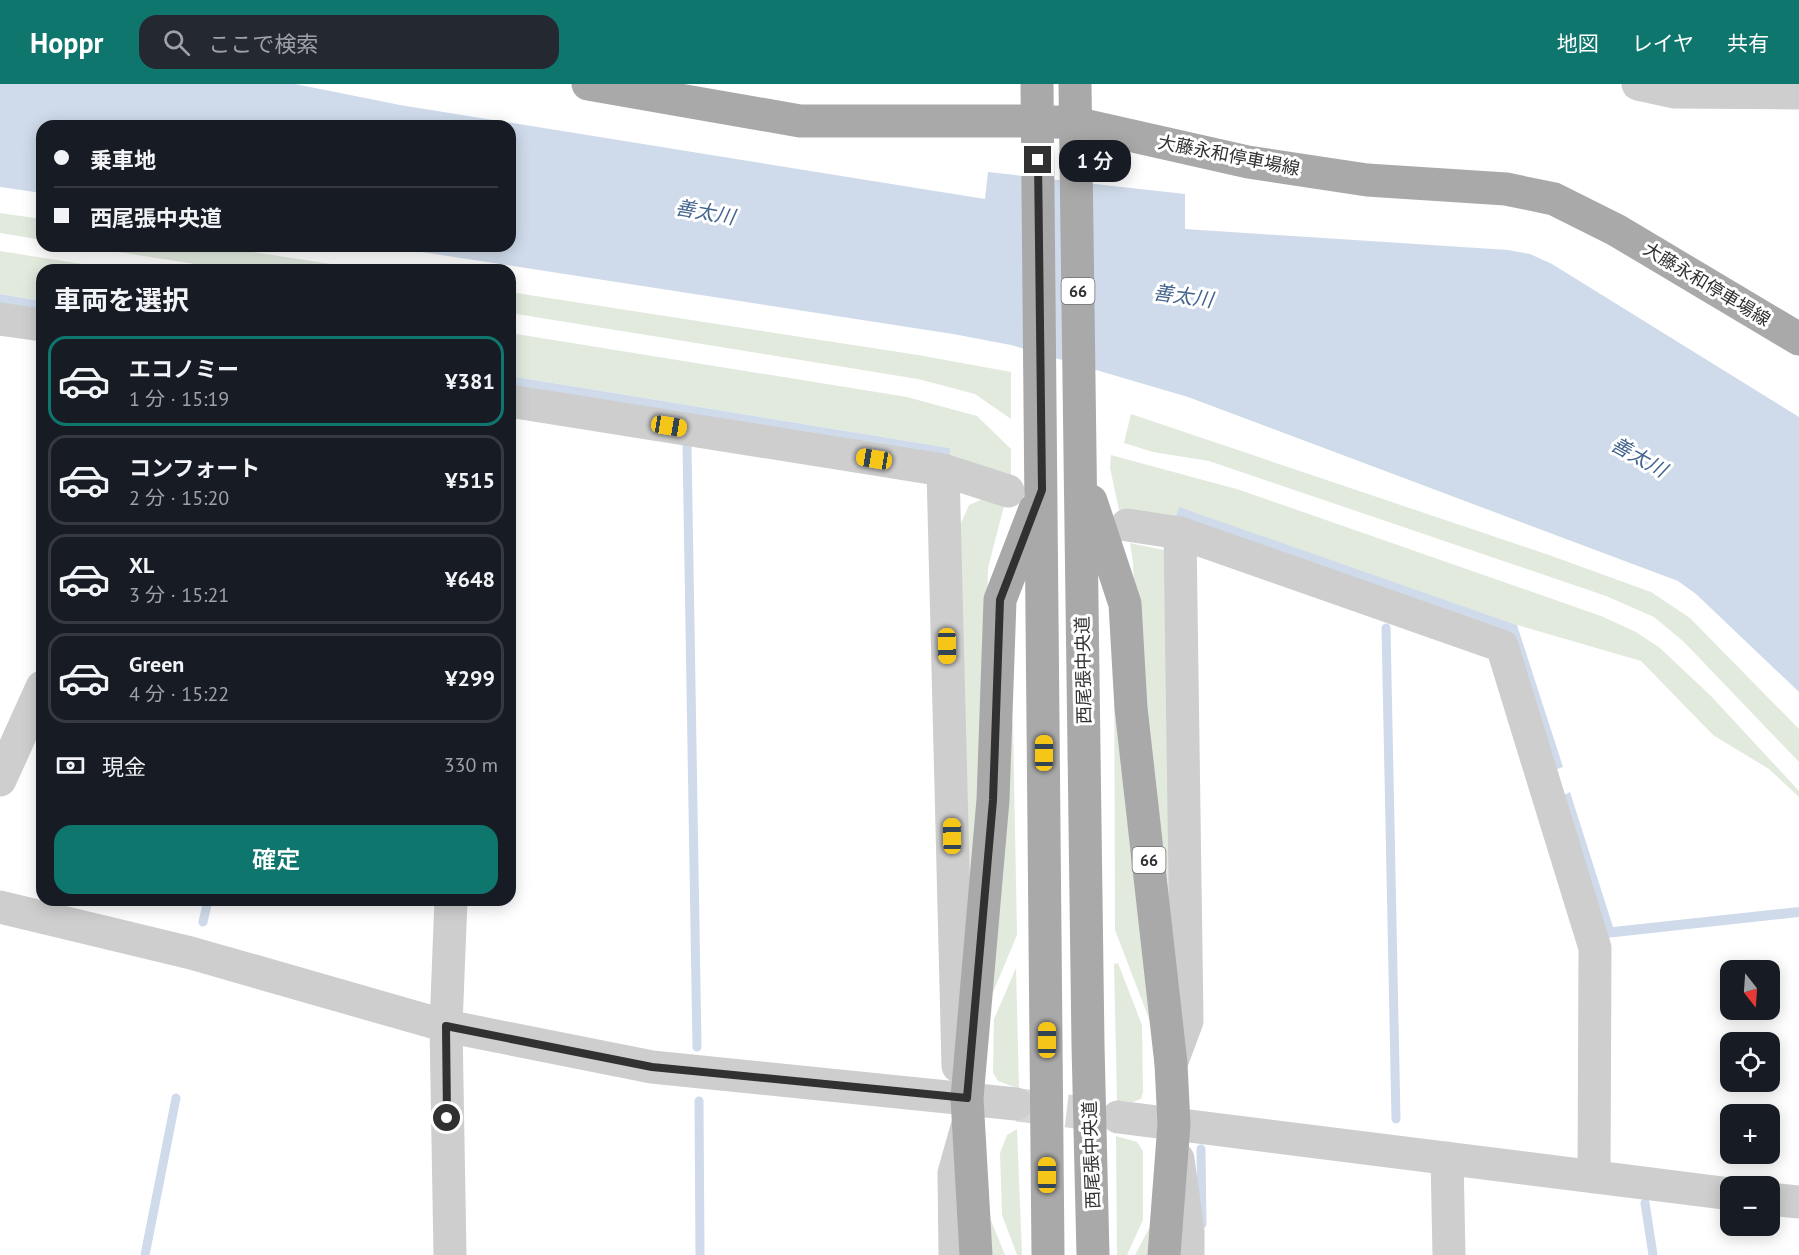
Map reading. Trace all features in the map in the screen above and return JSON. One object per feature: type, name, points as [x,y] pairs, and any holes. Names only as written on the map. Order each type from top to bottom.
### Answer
[{"type":"main road","name":"大藤永和停車場線","points":[[588,84],[800,121],[1075,123],[1248,162],[1367,180],[1506,189],[1554,199],[1616,230],[1799,339]]},
{"type":"main road","name":"66","points":[[1037,84],[1048,1255]]},
{"type":"main road","name":"西尾張中央道","points":[[1075,84],[1093,1255]]},
{"type":"main road","name":"66","points":[[1081,471],[1125,604],[1131,708],[1171,1064],[1174,1124],[1164,1255]]},
{"type":"main road","name":"66","points":[[976,1255],[963,1098],[993,800],[1000,600],[1042,490]]},
{"type":"street","points":[[1638,84],[1675,92],[1799,93]]},
{"type":"street","points":[[0,319],[36,324]]},
{"type":"street","points":[[516,402],[943,470],[1008,491]]},
{"type":"street","points":[[943,470],[963,1098],[967,1129],[954,1173],[955,1255]]},
{"type":"street","points":[[1126,525],[1180,533],[1502,646],[1595,948],[1594,1177]]},
{"type":"street","points":[[1171,1064],[1187,1021],[1180,533]]},
{"type":"street","points":[[0,780],[36,700]]},
{"type":"street","points":[[450,1255],[446,1026],[451,906]]},
{"type":"street","points":[[0,907],[191,953],[446,1026],[652,1067],[1016,1104]]},
{"type":"street","points":[[1118,1117],[1720,1193]]},
{"type":"street","points":[[1174,1124],[1188,1232],[1188,1255]]},
{"type":"street","points":[[1447,1158],[1449,1255]]},
{"type":"street","points":[[1780,1199],[1799,1202]]},
{"type":"shaded area","points":[[0,213],[36,218],[36,239],[0,233]]},
{"type":"shaded area","points":[[0,251],[82,264],[36,264],[36,300],[0,294]]},
{"type":"shaded area","points":[[118,252],[253,252],[331,264],[195,264]]},
{"type":"shaded area","points":[[516,293],[918,355],[1011,372],[1011,419],[975,394],[918,379],[516,314]]},
{"type":"shaded area","points":[[516,334],[907,397],[977,416],[1011,449],[1011,482],[950,458],[950,448],[516,377]]},
{"type":"shaded area","points":[[1131,414],[1549,555],[1651,592],[1690,618],[1799,729],[1799,762],[1684,642],[1654,617],[1606,596],[1209,461],[1153,452],[1124,443]]},
{"type":"shaded area","points":[[1111,455],[1240,490],[1601,616],[1636,632],[1660,648],[1711,696],[1799,791],[1799,797],[1769,769],[1713,735],[1641,661],[1517,625],[1179,508],[1175,519],[1119,510],[1110,468]]},
{"type":"shaded area","points":[[985,498],[1004,506],[988,568],[983,787],[968,929],[954,539],[969,505]]},
{"type":"shaded area","points":[[1130,543],[1164,550],[1171,559],[1171,934],[1139,705],[1133,563]]},
{"type":"shaded area","points":[[1114,609],[1151,1024],[1115,930]]},
{"type":"shaded area","points":[[1008,721],[1013,721],[1017,935],[984,1014]]},
{"type":"shaded area","points":[[1118,963],[1142,1025],[1143,1092],[1141,1099],[1133,1102],[1117,1101],[1114,964]]},
{"type":"shaded area","points":[[1016,968],[1019,1089],[998,1081],[993,1073],[994,1019]]},
{"type":"shaded area","points":[[1017,1129],[1022,1255],[1017,1255],[1002,1215],[1000,1153],[1007,1135]]},
{"type":"shaded area","points":[[1116,1136],[1137,1142],[1143,1151],[1143,1220],[1127,1255],[1117,1255]]},
{"type":"shaded area","points":[[988,1213],[1005,1255],[989,1255]]},
{"type":"shaded area","points":[[1155,1217],[1153,1255],[1135,1255]]},
{"type":"water","points":[[0,84],[295,84],[400,105],[493,120],[36,120],[36,192],[0,187]]},
{"type":"water","name":"善太川","points":[[516,124],[985,199],[988,172],[1185,194],[1185,229],[1508,250],[1530,254],[1552,264],[1799,417],[1799,692],[1696,594],[1678,581],[1188,397],[1011,345],[516,267],[516,264],[500,264],[422,252],[516,252]]},
{"type":"water","points":[[0,294],[36,300],[36,315],[0,310]]},
{"type":"water","points":[[516,377],[950,448],[950,458],[516,389]]},
{"type":"water","points":[[1179,507],[1517,625],[1563,767],[1551,771],[1509,633],[1175,519]]},
{"type":"water","points":[[1570,792],[1613,927],[1799,907],[1799,917],[1606,938],[1560,797]]},
{"type":"waterway","points":[[687,446],[697,1047]]},
{"type":"waterway","points":[[1386,628],[1396,1119]]},
{"type":"waterway","points":[[203,922],[207,906]]},
{"type":"waterway","points":[[145,1255],[176,1098]]},
{"type":"waterway","points":[[699,1101],[700,1255]]},
{"type":"waterway","points":[[1201,1149],[1202,1224]]},
{"type":"waterway","points":[[1645,1203],[1653,1255]]},
{"type":"tunnel","points":[[1018,1105],[1118,1117]]},
{"type":"route","points":[[447,1118],[446,1026],[652,1067],[967,1098],[993,800],[1000,600],[1042,490],[1038,160]]}]
